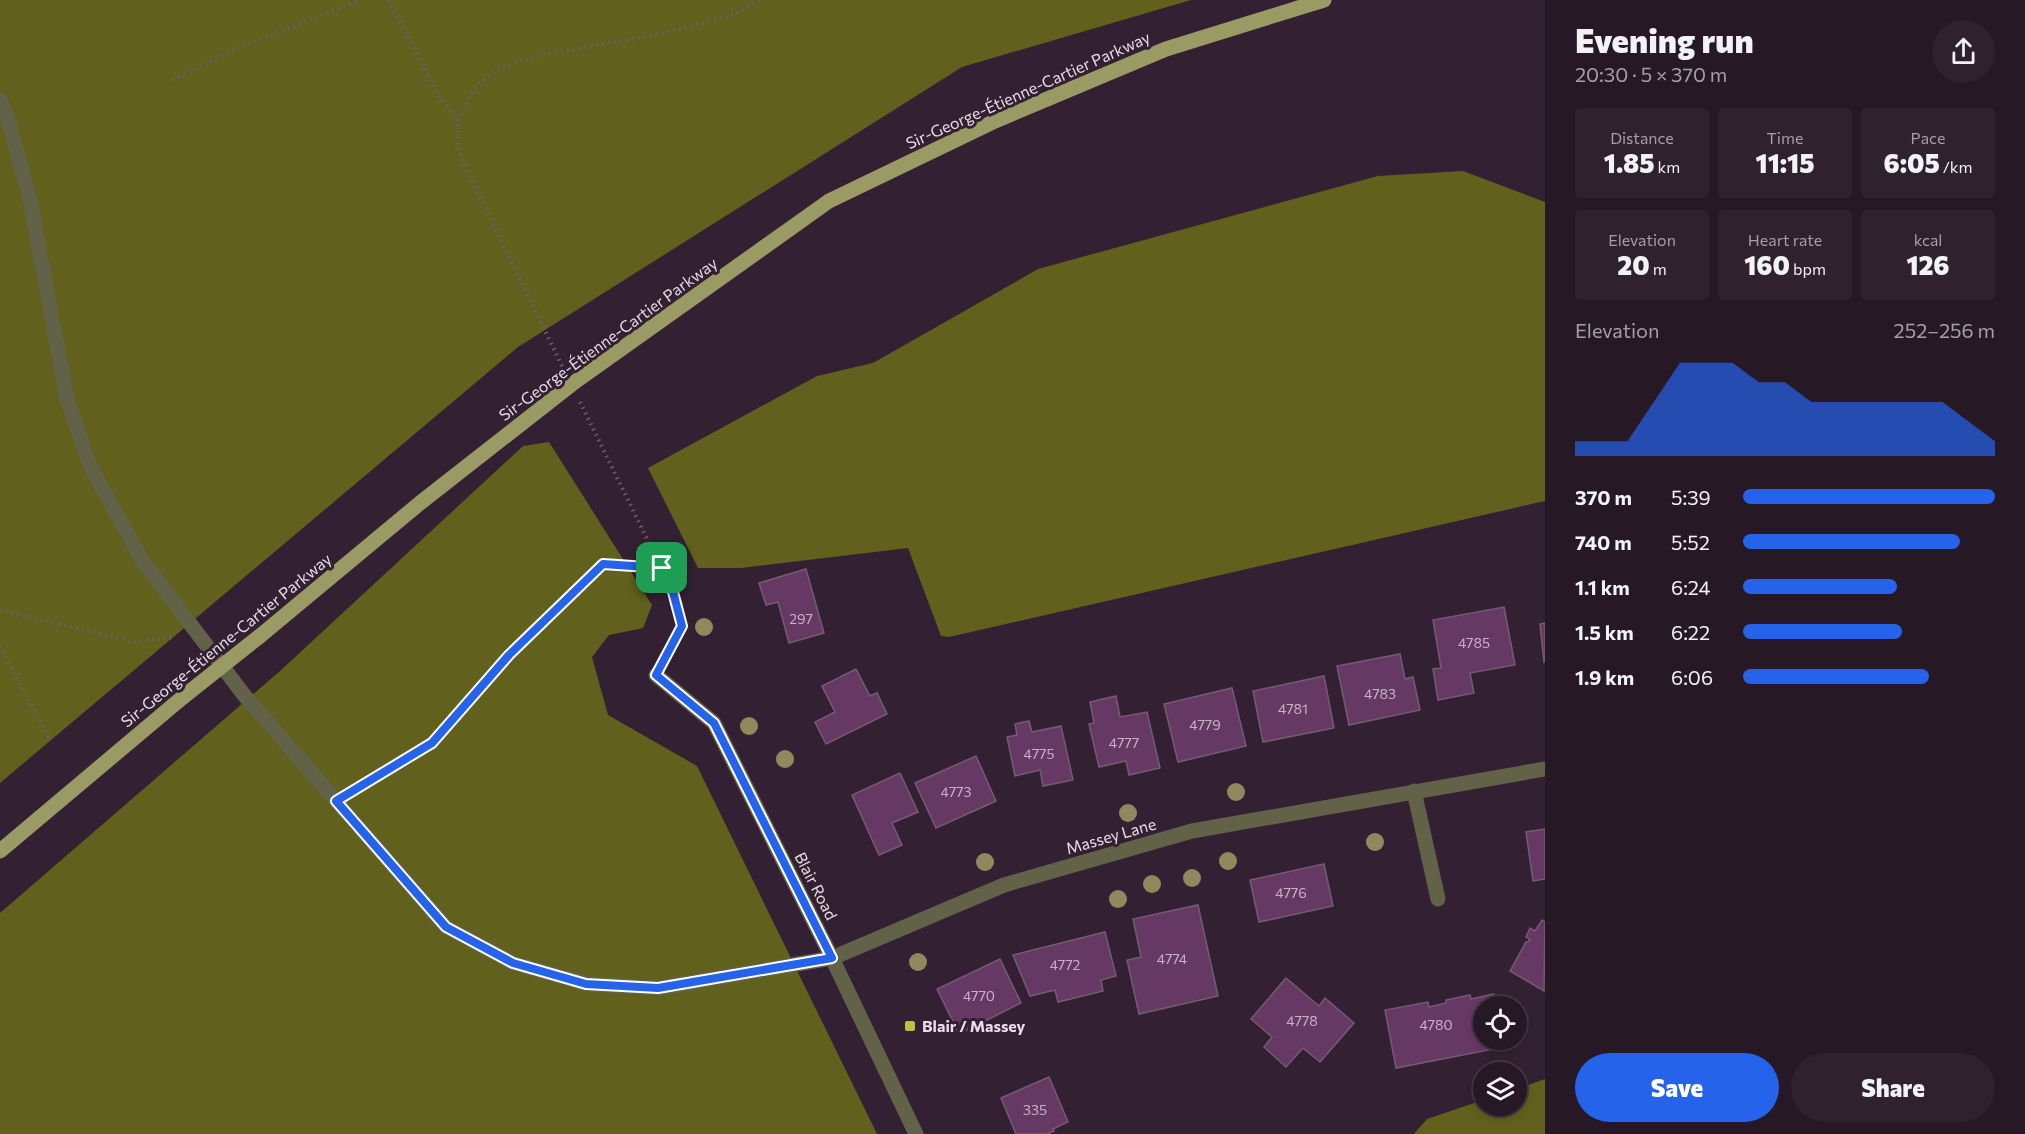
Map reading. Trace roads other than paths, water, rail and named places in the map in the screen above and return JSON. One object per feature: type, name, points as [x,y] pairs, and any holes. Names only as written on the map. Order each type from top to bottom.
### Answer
[{"type":"main road","name":"Sir-George-Étienne-Cartier Parkway","points":[[0,851],[183,697],[420,503],[572,384],[829,201],[995,121],[1166,49],[1324,0]]},
{"type":"street","name":"Massey Lane","points":[[0,100],[8,119],[30,201],[67,399],[90,466],[142,560],[244,695],[446,927],[513,963],[586,984],[658,988],[832,958],[1004,885],[1181,834],[1413,790],[1545,769]]},
{"type":"street","name":"Blair Road","points":[[656,675],[714,723],[832,958],[916,1134]]},
{"type":"street","points":[[1413,790],[1438,900]]},
{"type":"place","name":"Blair / Massey","points":[[910,1026]]}]
